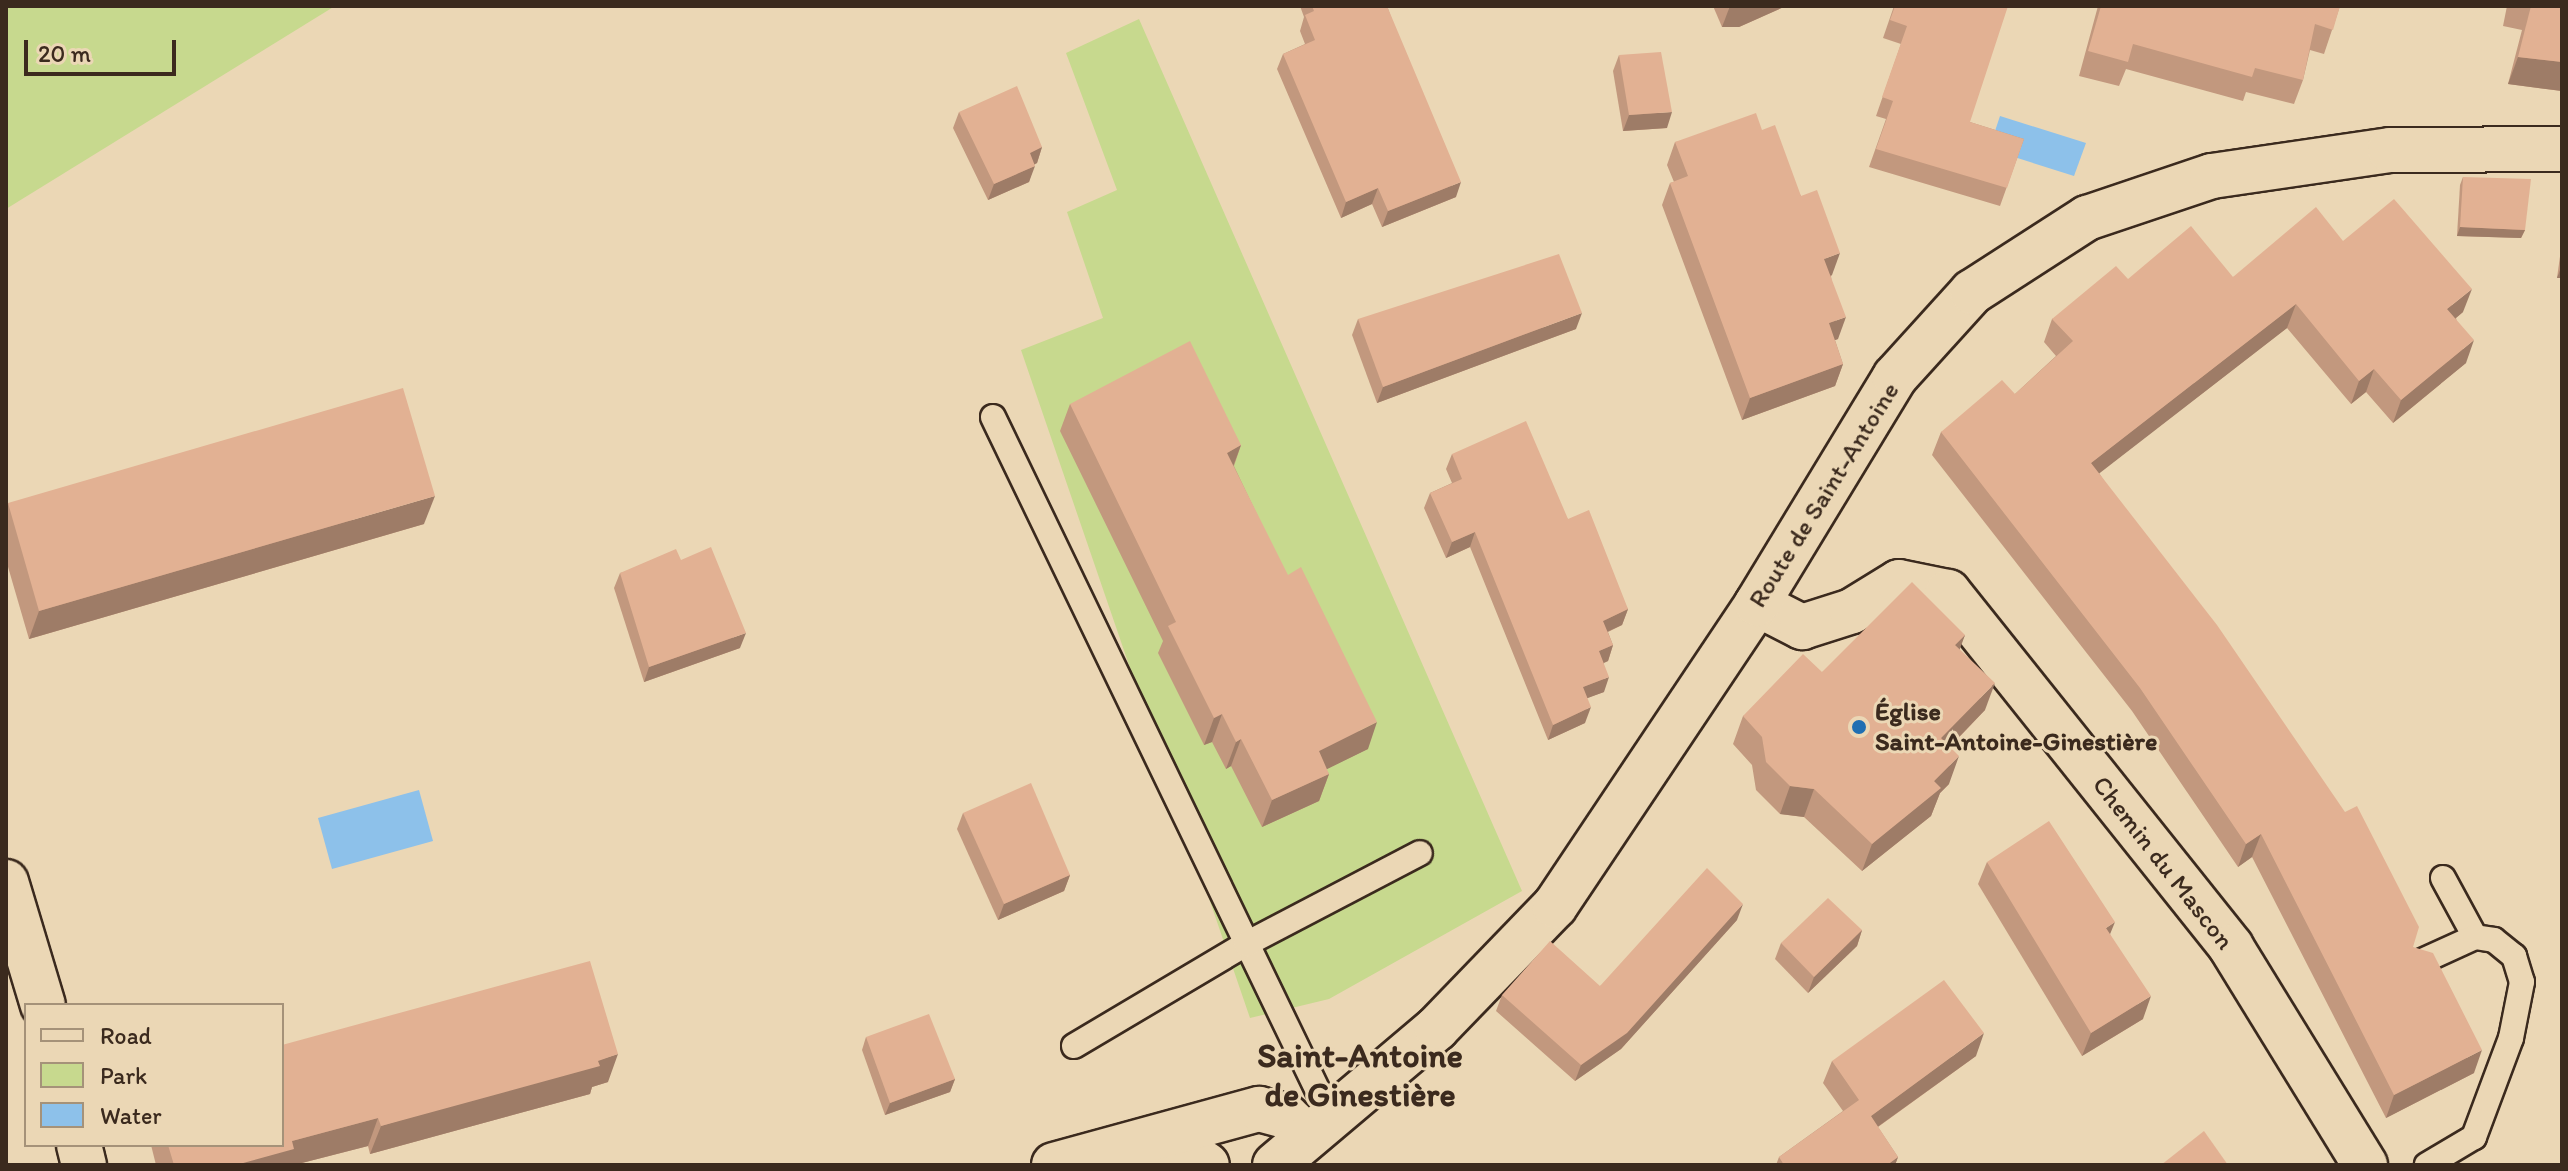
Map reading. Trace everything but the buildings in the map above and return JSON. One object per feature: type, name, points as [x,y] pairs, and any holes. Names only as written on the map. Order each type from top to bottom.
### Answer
[{"type":"street","name":"Route de Saint-Antoine","points":[[1275,1165],[1437,1028],[1555,906],[1757,604],[1895,377],[1935,327],[2030,248],[2151,193],[2283,160],[2390,150],[2562,149]]},
{"type":"street","name":"Chemin du Mascon","points":[[1757,604],[1802,627],[1852,611],[1899,582],[1948,592],[2231,947],[2365,1165]]},
{"type":"street","points":[[6,882],[42,1003]]},
{"type":"street","points":[[1054,1165],[1259,1109],[1319,1128]]},
{"type":"street","points":[[1126,1144],[1190,1154],[1207,1165]]},
{"type":"lane","points":[[993,417],[1246,944],[1319,1128]]},
{"type":"lane","points":[[1074,1046],[1246,944],[1420,853]]},
{"type":"lane","points":[[2427,1165],[2474,1137],[2511,1038],[2522,982],[2514,956],[2475,937],[2443,878]]},
{"type":"lane","points":[[2418,963],[2475,937]]},
{"type":"green space","points":[[6,6],[335,6],[6,209]]},
{"type":"green space","points":[[1139,19],[1522,891],[1329,999],[1250,1018],[1021,350],[1103,318],[1067,212],[1117,190],[1066,53]]},
{"type":"water","points":[[2000,116],[2086,143],[2074,176],[1989,149]]},
{"type":"water","points":[[419,790],[433,841],[332,869],[318,818]]},
{"type":"place","name":"Église Saint-Antoine-Ginestière","points":[[1859,727]]},
{"type":"district","name":"Saint-Antoine de Ginestière","points":[[1360,1074]]}]
